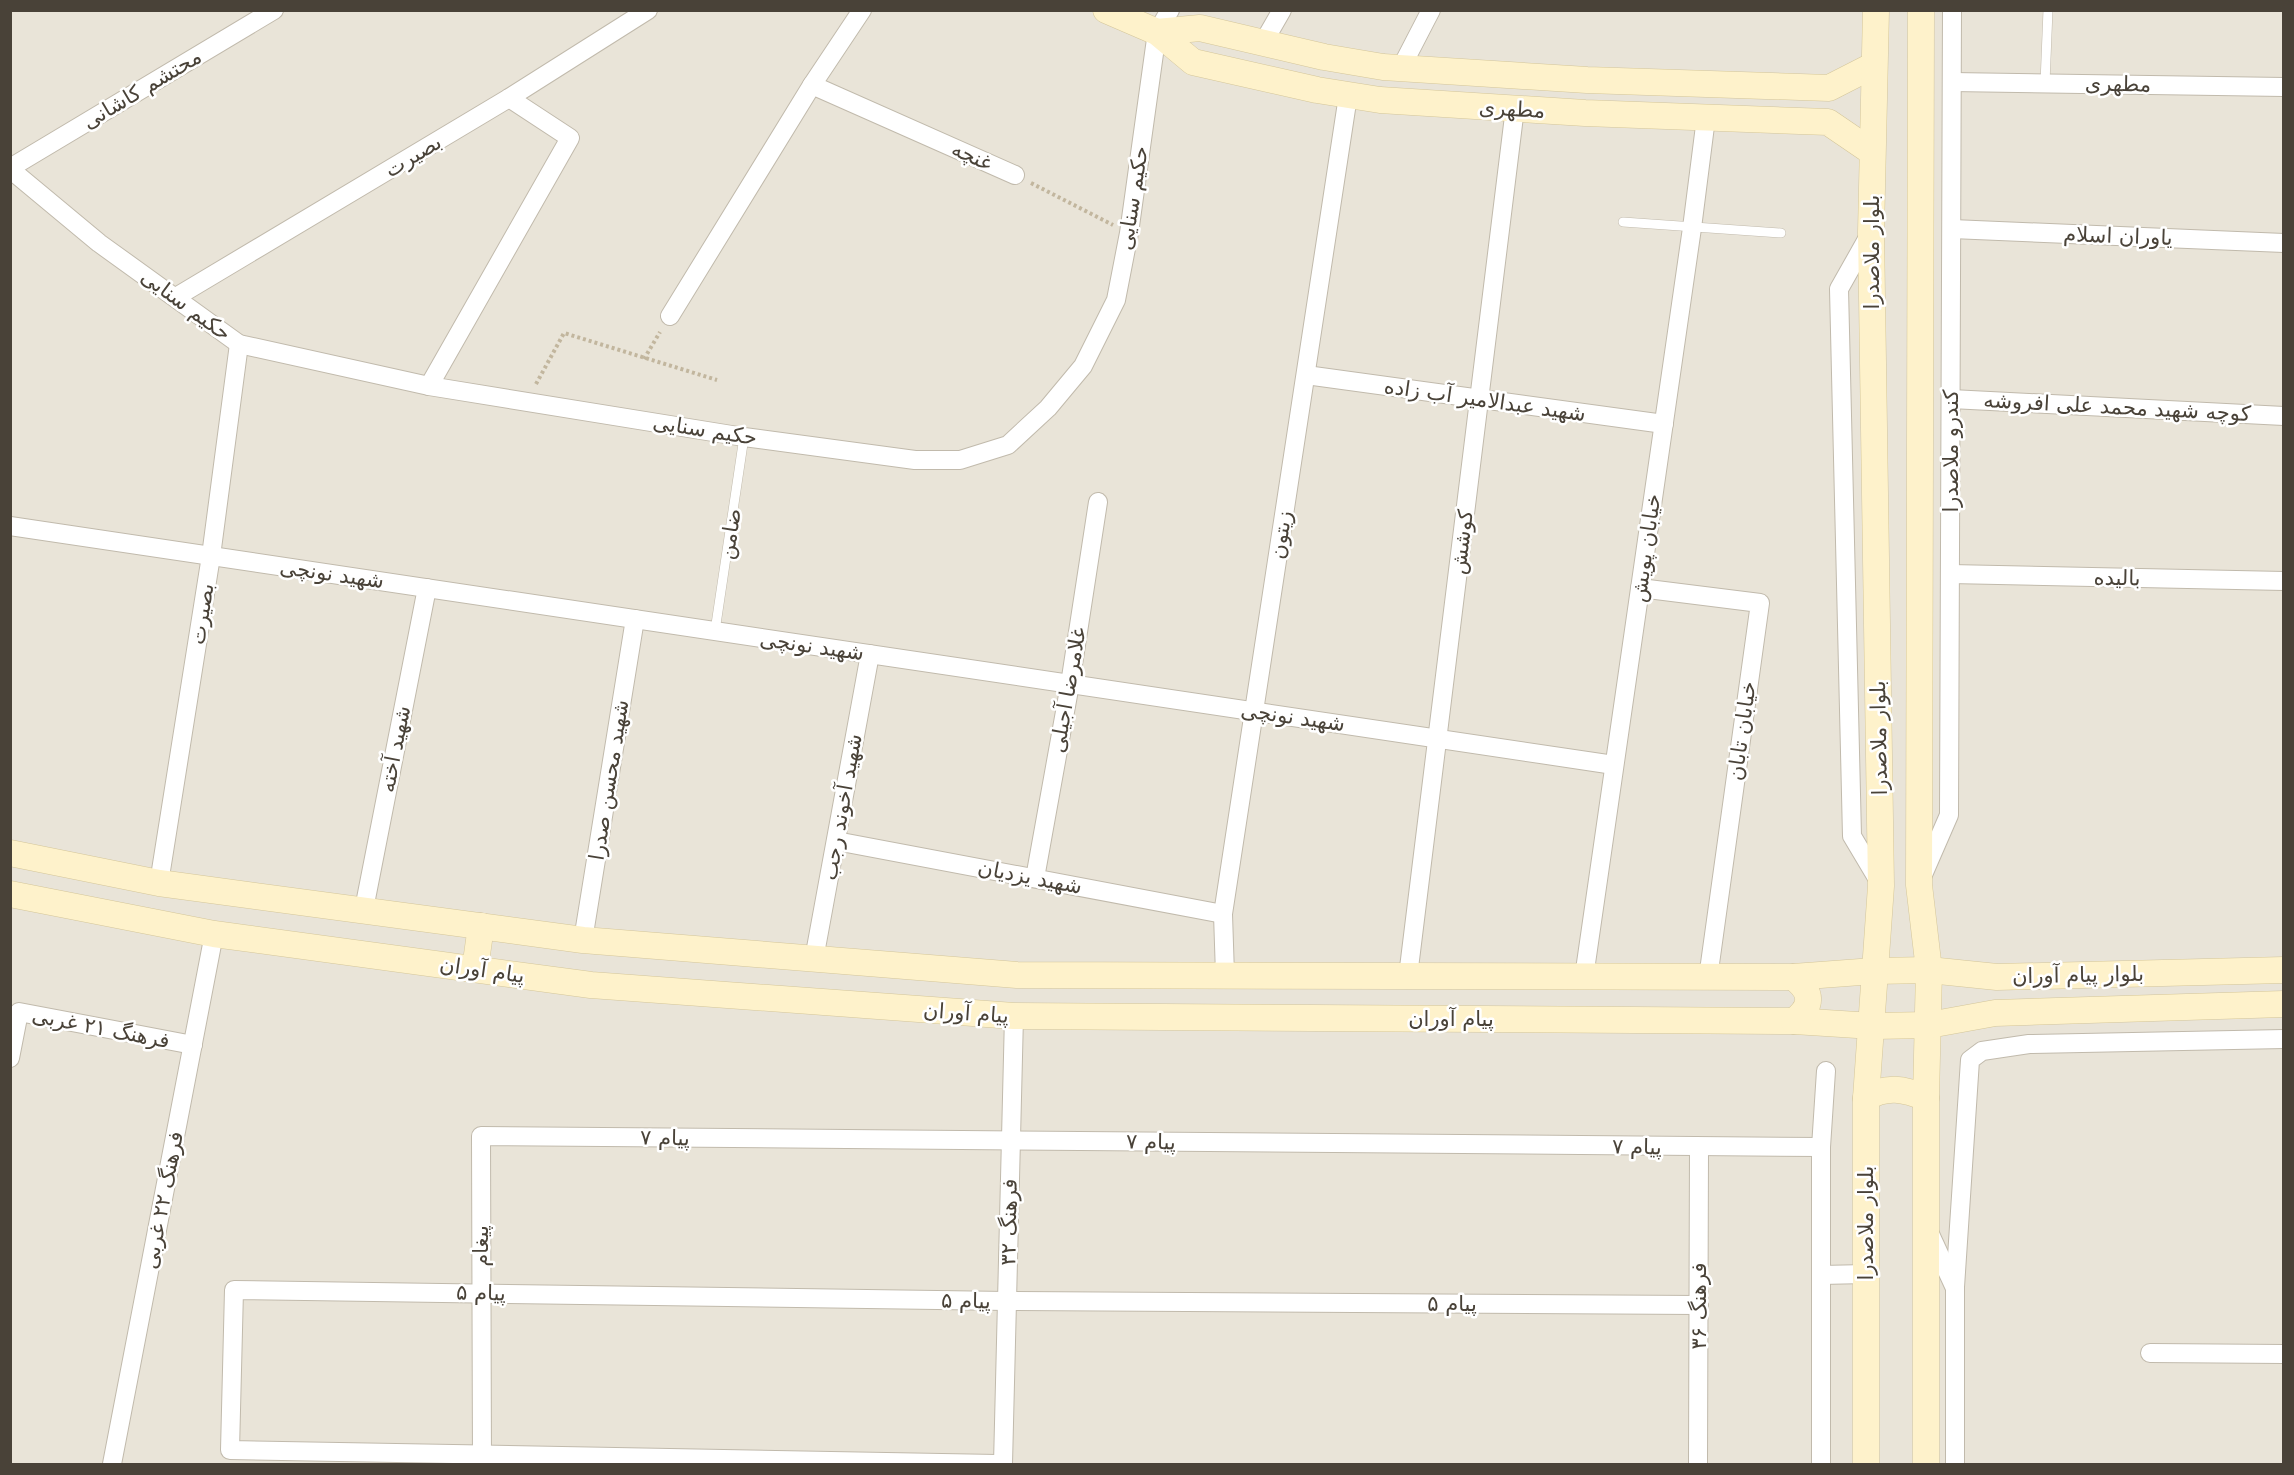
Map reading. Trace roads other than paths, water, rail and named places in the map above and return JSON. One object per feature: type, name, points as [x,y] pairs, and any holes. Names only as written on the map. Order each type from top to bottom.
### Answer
[{"type":"main road","name":"مطهری","points":[[1106,10],[1157,32],[1193,62],[1348,96],[1515,108],[1828,122]]},
{"type":"main road","name":"بلوار ملاصدرا","points":[[1866,1464],[1866,1098],[1873,1026],[1874,971],[1881,886],[1871,232],[1876,10]]},
{"type":"main road","name":"بلوار ملاصدرا","points":[[1921,10],[1919,885],[1929,970],[1926,1098],[1926,1464]]},
{"type":"main road","name":"مطهری","points":[[1157,32],[1200,28],[1354,63],[1587,80],[1829,88],[1875,65]]},
{"type":"main road","points":[[1829,88],[1834,93],[1837,105],[1836,112],[1828,122],[1872,152]]},
{"type":"main road","name":"پیام آوران","points":[[10,853],[159,883],[583,940],[1017,975],[1708,978],[1793,977],[1874,971]]},
{"type":"main road","points":[[1881,886],[1886,896],[1895,901],[1906,901],[1915,895],[1919,885]]},
{"type":"main road","name":"پیام آوران","points":[[10,894],[214,934],[591,985],[1014,1016],[1929,1025]]},
{"type":"main road","points":[[475,969],[481,926]]},
{"type":"main road","name":"بلوار پیام آوران","points":[[1874,971],[1929,970],[1997,977],[2283,970]]},
{"type":"main road","points":[[1793,977],[1804,986],[1809,999],[1805,1012],[1794,1022]]},
{"type":"main road","points":[[1995,1013],[1984,1000],[1987,990],[1997,977]]},
{"type":"main road","name":"بلوار پیام آوران","points":[[1929,1025],[1995,1013],[2283,1004]]},
{"type":"main road","points":[[1866,1098],[1875,1092],[1897,1089],[1910,1091],[1926,1098]]},
{"type":"street","name":"محتشم کاشانی","points":[[10,169],[274,10]]},
{"type":"street","name":"بصیرت","points":[[176,297],[509,98],[648,10]]},
{"type":"street","points":[[670,316],[812,85],[862,10]]},
{"type":"street","points":[[1157,32],[1170,10]]},
{"type":"street","points":[[1263,43],[1282,10]]},
{"type":"street","points":[[1401,68],[1431,10]]},
{"type":"street","name":"کندرو ملاصدرا","points":[[1919,885],[1949,815],[1952,10]]},
{"type":"street","name":"حکیم سنایی","points":[[10,169],[99,243],[239,344],[429,386],[744,437],[915,460],[960,460],[1008,445],[1048,408],[1083,366],[1116,300],[1130,233],[1157,32]]},
{"type":"street","name":"مطهری","points":[[1952,82],[2283,87]]},
{"type":"street","name":"غنچه","points":[[812,85],[1015,175]]},
{"type":"street","name":"زیتون","points":[[1225,975],[1223,914],[1348,96]]},
{"type":"street","points":[[429,386],[570,138],[509,98]]},
{"type":"street","name":"کوشش","points":[[1408,976],[1515,108]]},
{"type":"street","name":"خیابان پویش","points":[[1584,977],[1706,118]]},
{"type":"street","name":"یاوران اسلام","points":[[1952,229],[2283,243]]},
{"type":"street","name":"بصیرت","points":[[159,883],[211,556],[239,344]]},
{"type":"street","name":"شهید عبدالامیر آب زاده","points":[[1306,375],[1664,424]]},
{"type":"street","name":"کوچه شهید محمد علی افروشه","points":[[1951,399],[2283,416]]},
{"type":"street","name":"غلامرضا آجیلی","points":[[1035,878],[1070,684],[1098,502]]},
{"type":"street","name":"شهید نونچی","points":[[10,526],[1614,765]]},
{"type":"street","name":"بالیده","points":[[1950,574],[2283,581]]},
{"type":"street","name":"شهید آخته","points":[[364,909],[427,588]]},
{"type":"street","name":"خیابان تابان","points":[[1640,588],[1760,603],[1708,978]]},
{"type":"street","name":"شهید محسن صدرا","points":[[583,940],[635,619]]},
{"type":"street","name":"شهید آخوند رجب","points":[[814,959],[870,654]]},
{"type":"street","name":"شهید یزدیان","points":[[836,841],[1223,914]]},
{"type":"street","name":"فرهنگ ۲۲ غربی","points":[[112,1464],[214,934]]},
{"type":"street","name":"فرهنگ ۲۱ غربی","points":[[10,1058],[15,1011],[193,1045]]},
{"type":"street","name":"فرهنگ ۳۲","points":[[1003,1464],[1014,1016]]},
{"type":"street","points":[[1955,1464],[1955,1287],[1970,1060],[1982,1051],[2029,1044],[2283,1040]]},
{"type":"street","points":[[1821,1464],[1821,1147],[1826,1071]]},
{"type":"street","name":"پیام ۷","points":[[481,1136],[1699,1148],[1821,1147]]},
{"type":"street","name":"پیغام","points":[[481,1136],[482,1460]]},
{"type":"street","name":"فرهنگ ۳۶","points":[[1698,1464],[1699,1148]]},
{"type":"street","points":[[1926,1226],[1955,1287]]},
{"type":"street","points":[[1821,1275],[1866,1274]]},
{"type":"street","name":"پیام ۵","points":[[482,1460],[230,1450],[234,1290],[1007,1301],[1699,1305]]},
{"type":"street","points":[[2150,1353],[2283,1354]]},
{"type":"street","points":[[482,1460],[997,1464]]},
{"type":"lane","points":[[2045,83],[2048,10]]},
{"type":"lane","points":[[1623,222],[1781,233]]},
{"type":"lane","name":"ضامن","points":[[715,631],[744,437]]}]
